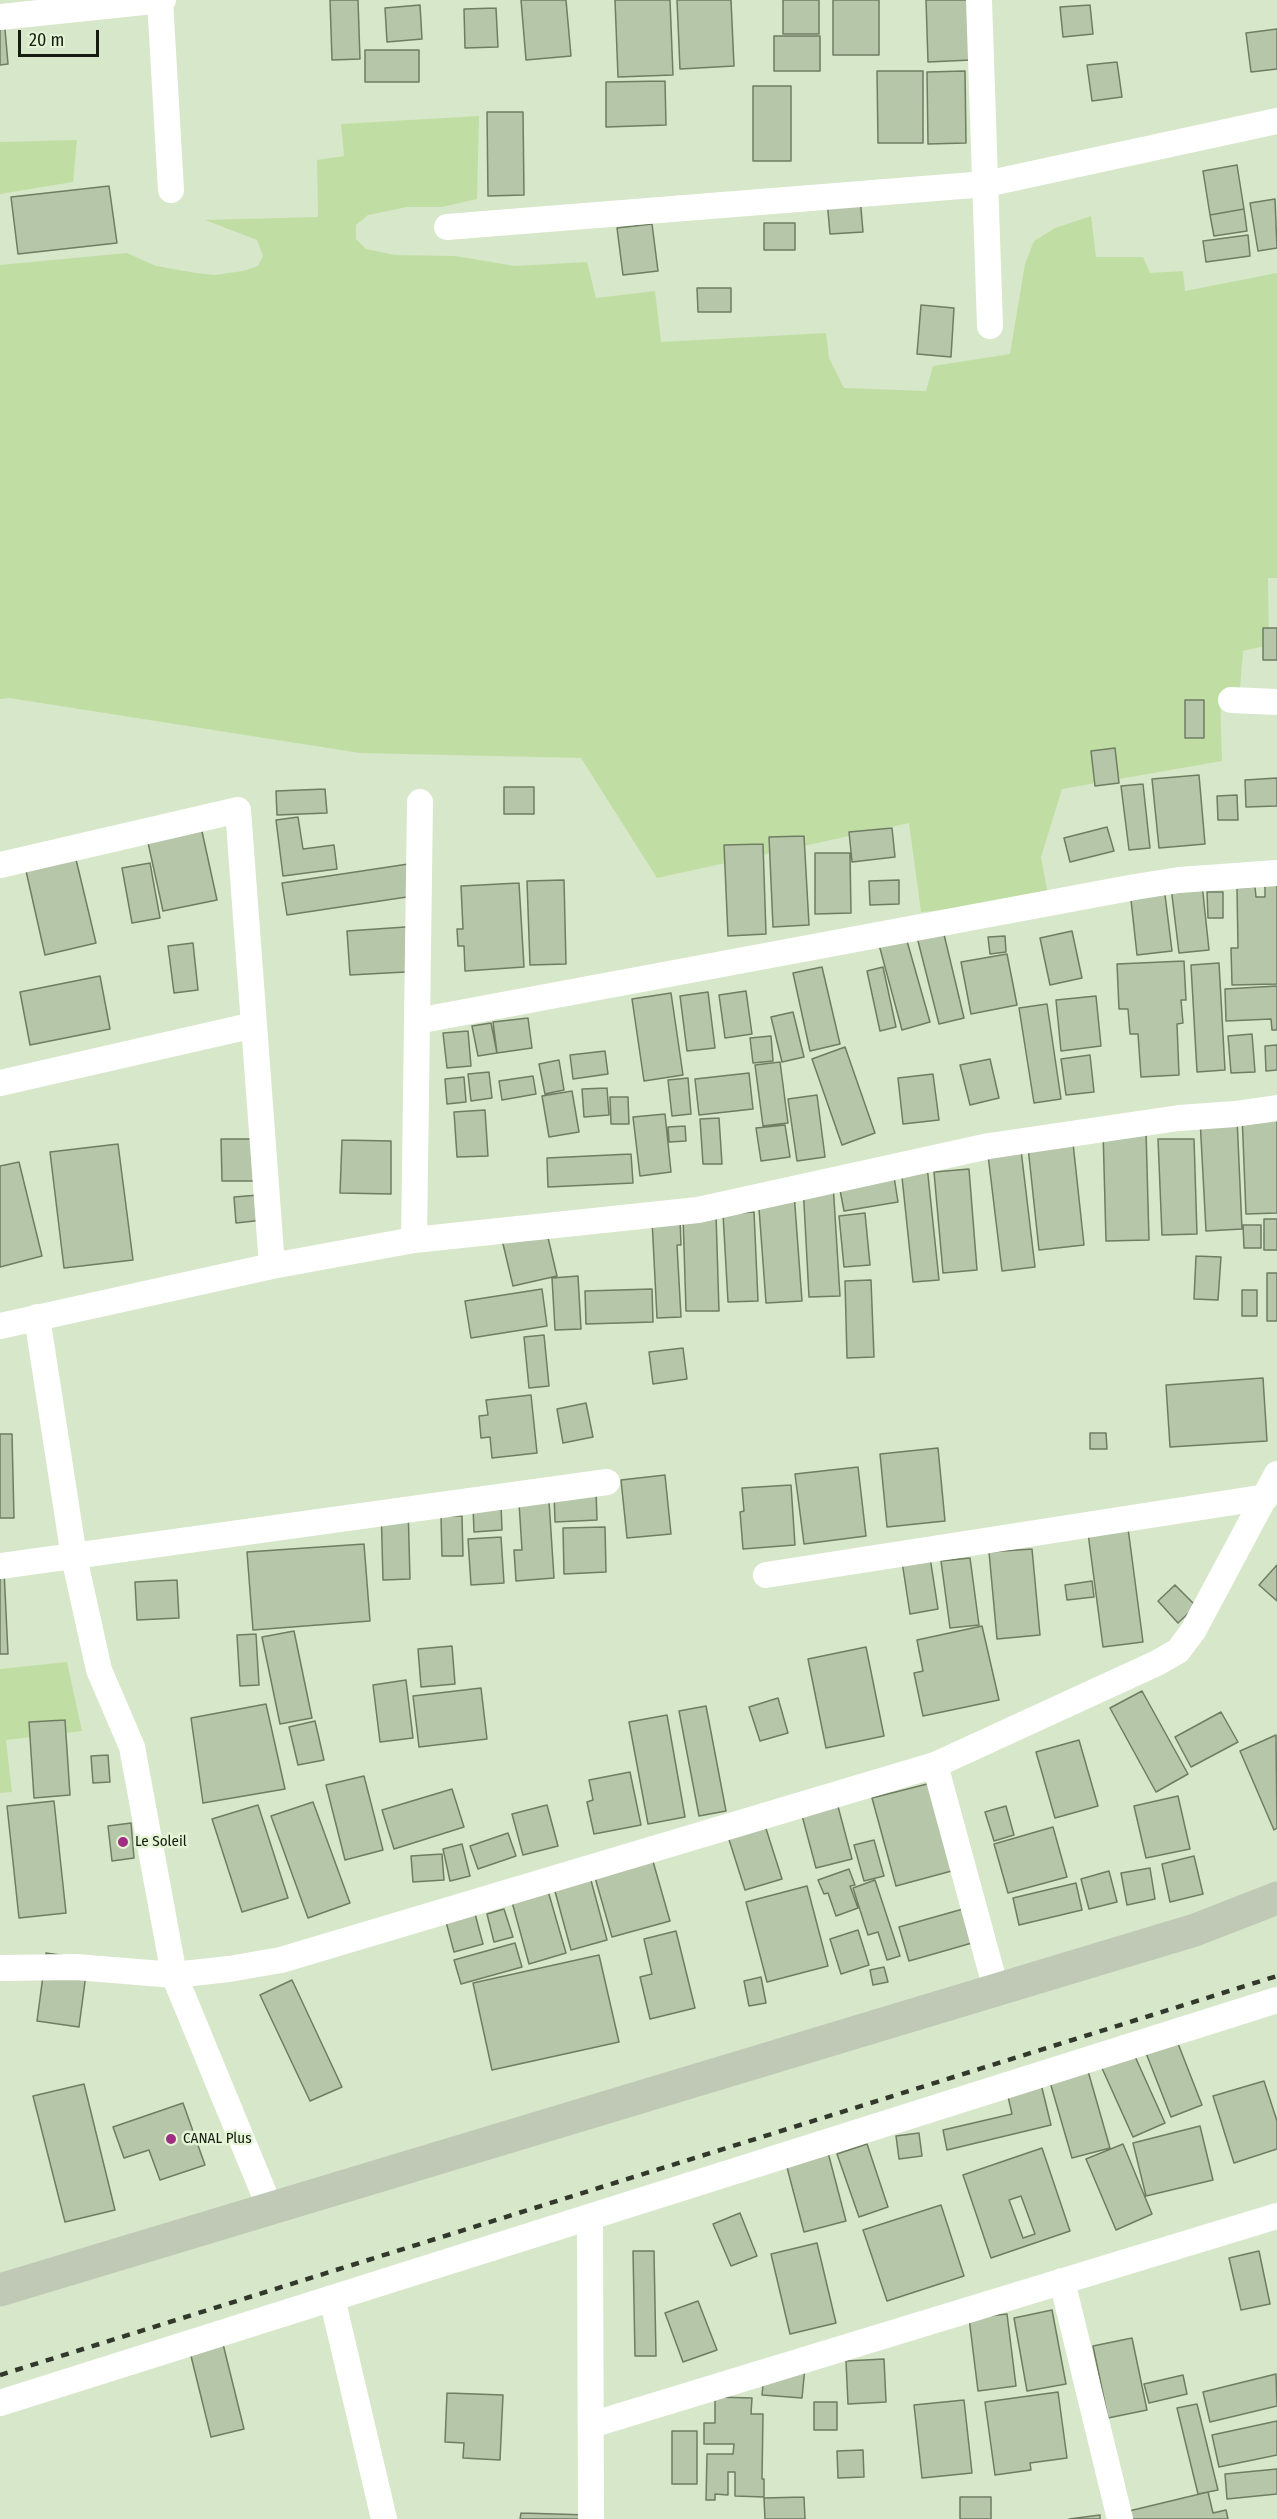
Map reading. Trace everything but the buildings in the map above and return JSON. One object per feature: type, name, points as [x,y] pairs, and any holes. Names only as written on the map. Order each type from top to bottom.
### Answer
[{"type":"main road","points":[[0,2290],[1195,1930],[1277,1898]]},
{"type":"street","points":[[0,17],[161,0],[171,190]]},
{"type":"street","points":[[979,0],[990,326]]},
{"type":"street","points":[[447,227],[986,184],[1277,121]]},
{"type":"street","points":[[1231,700],[1277,702]]},
{"type":"street","points":[[414,1240],[420,802]]},
{"type":"street","points":[[0,865],[238,810],[272,1266]]},
{"type":"street","points":[[417,1022],[1135,887],[1190,879],[1277,873]]},
{"type":"street","points":[[0,1083],[254,1025]]},
{"type":"street","points":[[0,1326],[272,1266],[414,1240],[698,1210],[989,1146],[1179,1118],[1277,1108]]},
{"type":"street","points":[[37,1317],[74,1557],[99,1670],[132,1748],[174,1975],[270,2208]]},
{"type":"street","points":[[0,1968],[76,1967],[174,1975],[281,1960],[935,1765],[1157,1663],[1178,1651],[1193,1631],[1277,1474]]},
{"type":"street","points":[[0,1566],[607,1482]]},
{"type":"street","points":[[766,1575],[1266,1497]]},
{"type":"street","points":[[935,1765],[996,1989]]},
{"type":"street","points":[[0,2403],[1277,2000]]},
{"type":"street","points":[[591,2425],[1277,2216]]},
{"type":"street","points":[[590,2217],[591,2519]]},
{"type":"street","points":[[1062,2281],[1120,2519]]},
{"type":"street","points":[[332,2298],[384,2519]]},
{"type":"green space","points":[[479,116],[477,199],[442,207],[407,207],[368,215],[356,225],[356,239],[366,249],[395,255],[455,256],[515,266],[587,262],[596,298],[655,291],[661,342],[826,333],[829,358],[844,388],[926,391],[933,366],[1010,354],[1025,264],[1034,241],[1055,228],[1091,216],[1096,257],[1143,257],[1150,273],[1183,271],[1185,291],[1277,273],[1277,578],[1268,578],[1269,645],[1243,651],[1240,689],[1220,694],[1222,761],[1062,789],[1041,857],[1049,900],[921,912],[909,823],[657,878],[581,758],[360,753],[9,698],[0,699],[0,265],[127,253],[156,266],[196,273],[215,275],[243,271],[258,266],[263,256],[257,240],[205,220],[318,217],[317,160],[344,156],[341,124]]},
{"type":"green space","points":[[77,140],[73,182],[0,194],[0,142]]},
{"type":"green space","points":[[67,1662],[82,1731],[6,1740],[12,1792],[0,1793],[0,1669]]},
{"type":"railway","points":[[0,2375],[1277,1976]]},
{"type":"place","name":"Le Soleil","points":[[123,1842]]},
{"type":"place","name":"CANAL Plus","points":[[171,2139]]}]
